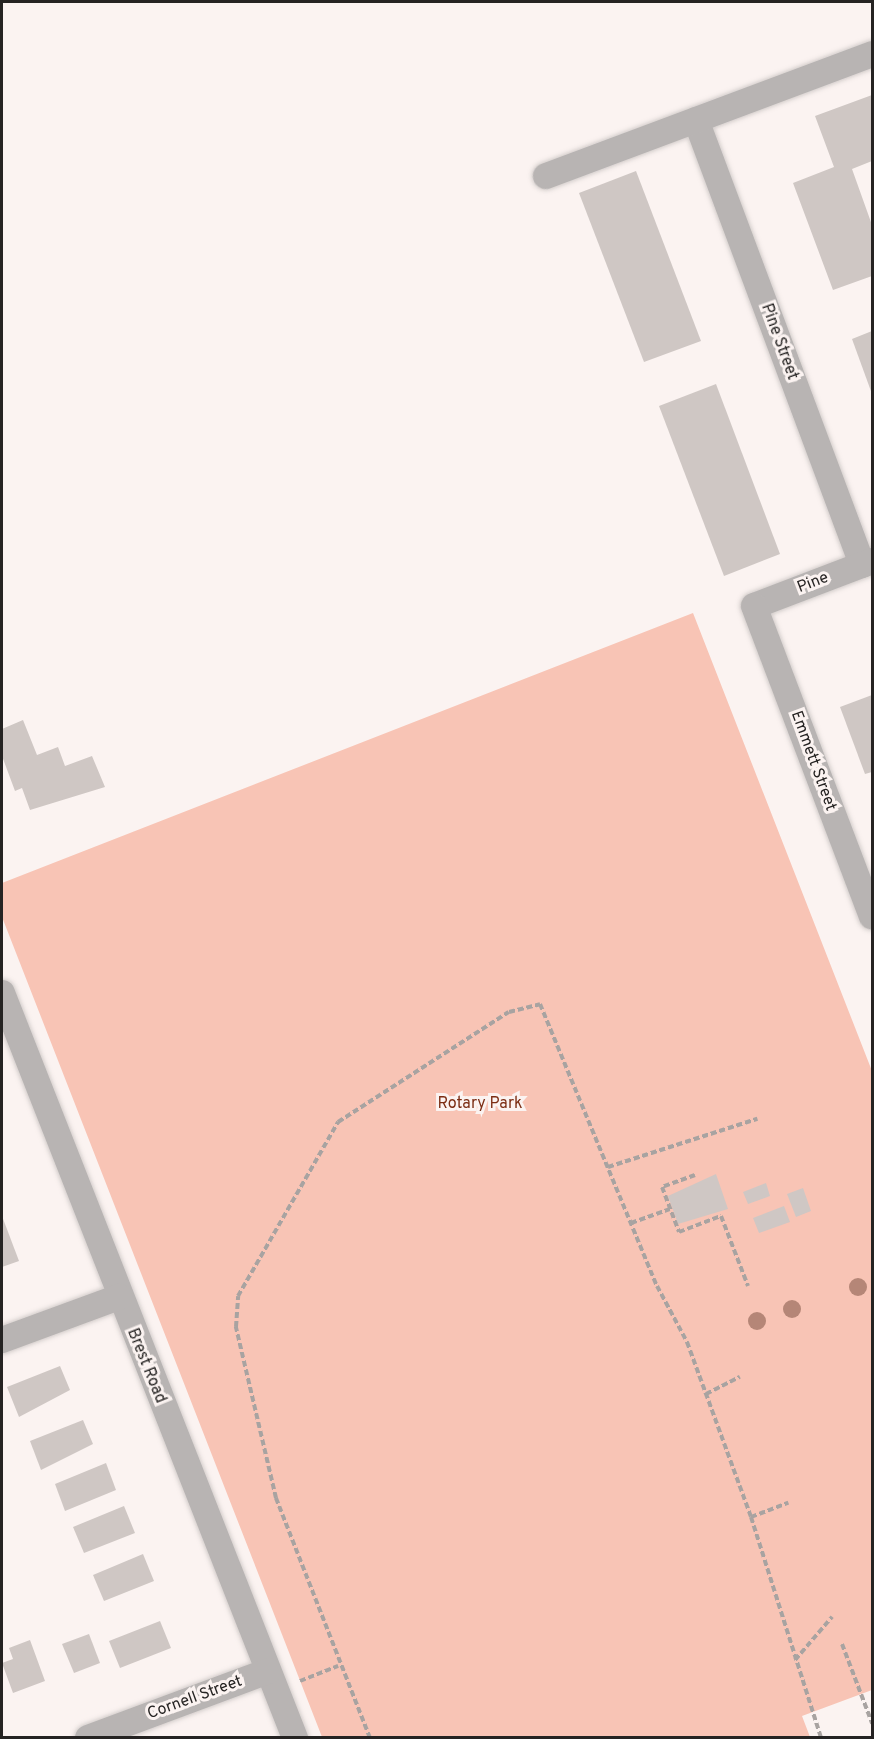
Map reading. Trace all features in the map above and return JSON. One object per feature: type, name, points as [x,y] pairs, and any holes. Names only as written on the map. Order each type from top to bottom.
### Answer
[{"type":"street","points":[[546,176],[873,54]]},
{"type":"street","name":"Pine Street","points":[[696,120],[867,562]]},
{"type":"street","name":"Pine","points":[[754,606],[867,562]]},
{"type":"street","name":"Emmett Street","points":[[754,606],[873,916]]},
{"type":"street","name":"Brest Road","points":[[2,993],[119,1297],[295,1737]]},
{"type":"street","points":[[2,1340],[119,1297]]},
{"type":"street","name":"Cornell Street","points":[[88,1737],[272,1681]]},
{"type":"path","points":[[370,1737],[338,1666],[267,1466],[236,1327],[238,1296],[246,1275],[338,1122],[525,1004],[540,1004],[551,1023],[631,1223],[706,1394],[751,1517],[821,1737]]},
{"type":"path","points":[[608,1167],[757,1119]]},
{"type":"path","points":[[694,1175],[662,1187],[679,1232],[721,1216],[748,1286]]},
{"type":"path","points":[[631,1223],[670,1209]]},
{"type":"path","points":[[706,1394],[740,1377]]},
{"type":"path","points":[[751,1517],[788,1503]]},
{"type":"path","points":[[795,1660],[832,1617]]},
{"type":"path","points":[[842,1644],[873,1723]]},
{"type":"path","points":[[272,1681],[338,1666]]},
{"type":"green space","name":"Rotary Park","points":[[693,613],[872,1071],[872,1690],[802,1716],[810,1737],[322,1737],[2,917],[2,883]]},
{"type":"building","points":[[872,95],[872,161],[852,169],[872,225],[872,276],[833,290],[793,183],[834,167],[815,116]]},
{"type":"building","points":[[636,171],[701,341],[644,362],[579,193]]},
{"type":"building","points":[[872,331],[872,394],[852,339]]},
{"type":"building","points":[[716,384],[780,554],[724,576],[659,406]]},
{"type":"building","points":[[872,695],[872,772],[865,774],[840,707]]},
{"type":"building","points":[[23,720],[37,755],[58,747],[65,766],[92,756],[105,787],[30,810],[22,788],[15,791],[2,756],[2,729]]},
{"type":"building","points":[[716,1174],[728,1209],[678,1224],[668,1196]]},
{"type":"building","points":[[766,1183],[770,1196],[748,1204],[743,1192]]},
{"type":"building","points":[[803,1188],[811,1211],[796,1217],[787,1194]]},
{"type":"building","points":[[784,1206],[790,1222],[759,1233],[753,1218]]},
{"type":"building","points":[[2,1216],[19,1261],[2,1267]]},
{"type":"building","points":[[60,1366],[70,1390],[19,1417],[7,1387]]},
{"type":"building","points":[[83,1420],[93,1444],[41,1470],[30,1441]]},
{"type":"building","points":[[106,1463],[116,1490],[65,1511],[55,1484]]},
{"type":"building","points":[[124,1506],[135,1533],[84,1553],[73,1527]]},
{"type":"building","points":[[143,1554],[154,1581],[104,1601],[93,1575]]},
{"type":"building","points":[[160,1621],[171,1648],[120,1668],[109,1641]]},
{"type":"building","points":[[89,1634],[100,1663],[74,1673],[62,1644]]},
{"type":"building","points":[[30,1640],[45,1681],[13,1693],[2,1663],[13,1659],[9,1648]]}]
